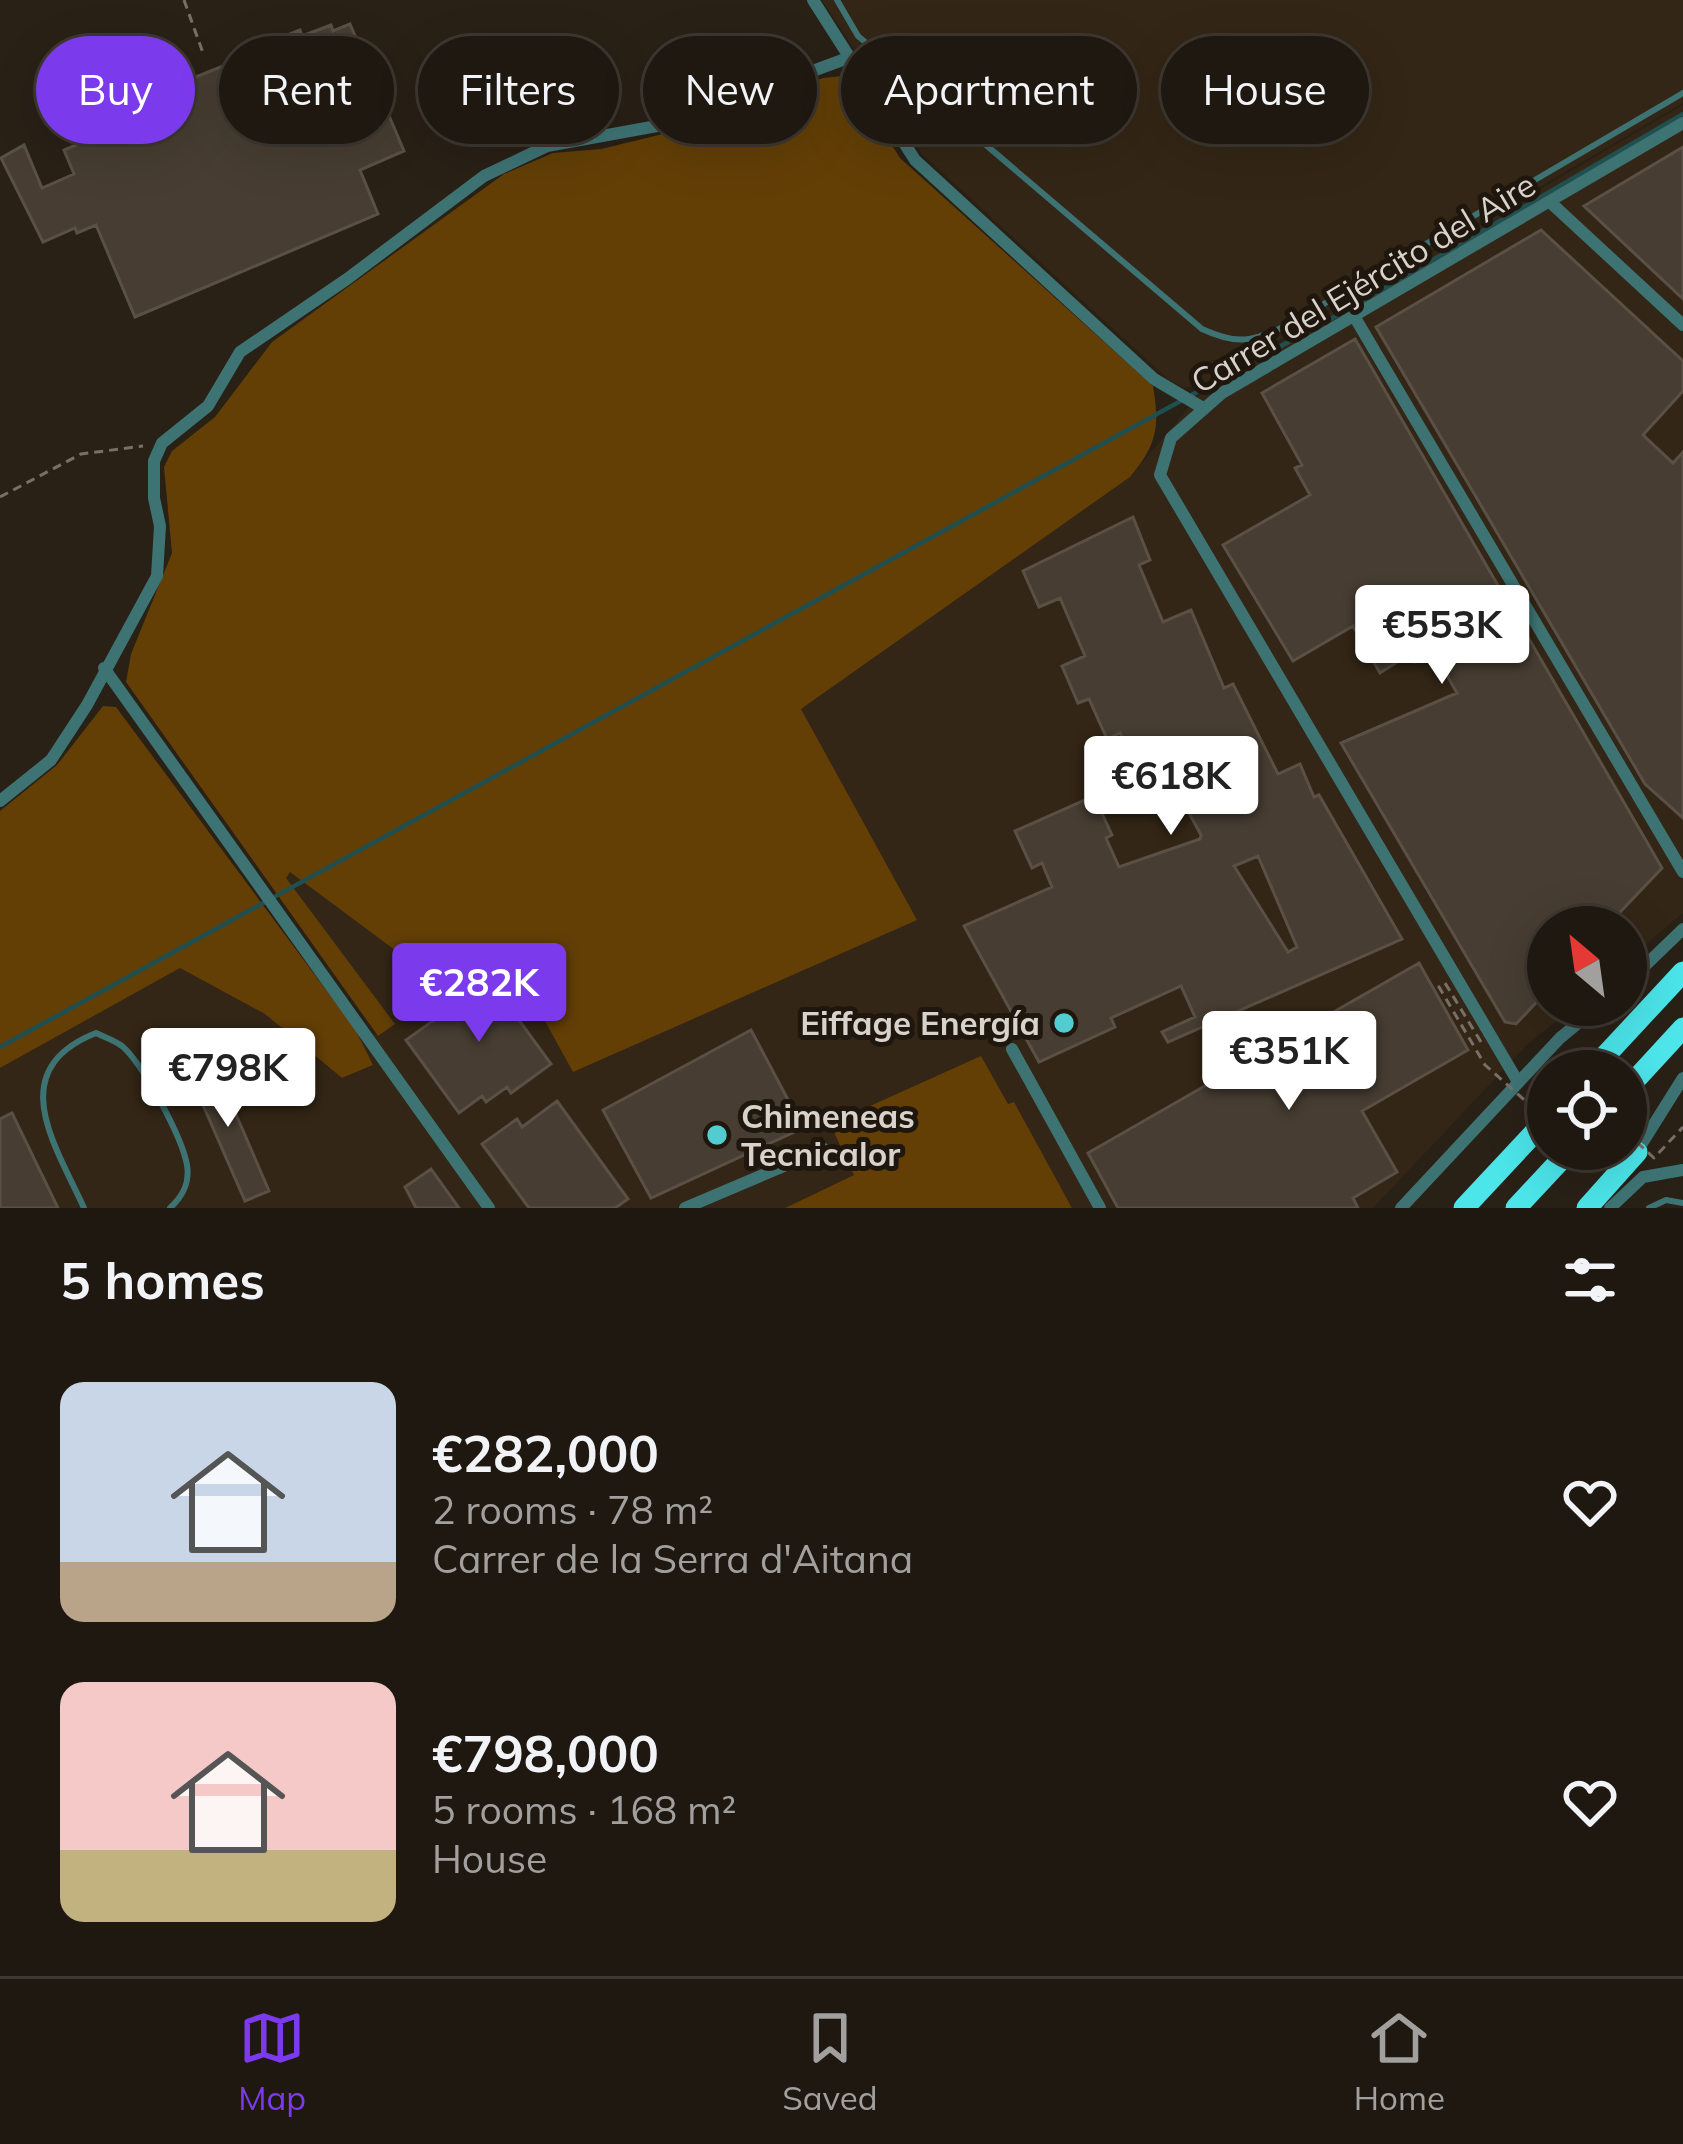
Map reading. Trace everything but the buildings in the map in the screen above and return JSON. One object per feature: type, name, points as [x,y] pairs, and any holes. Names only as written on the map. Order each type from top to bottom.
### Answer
[{"type":"highway","points":[[1611,1050],[1683,972]]},
{"type":"highway","points":[[1647,1067],[1683,1028]]},
{"type":"highway","points":[[1464,1208],[1527,1141]]},
{"type":"highway","points":[[1516,1208],[1554,1170]]},
{"type":"highway","points":[[1587,1208],[1612,1170]]},
{"type":"street","points":[[813,0],[841,46]]},
{"type":"street","points":[[0,801],[51,760],[88,705],[157,576],[160,526],[154,461],[163,443],[208,406],[240,352],[484,176],[548,146],[668,124],[841,61]]},
{"type":"street","name":"Carrer del Ejército del Aire","points":[[1518,1082],[1160,476],[1171,438],[1222,393],[1683,123]]},
{"type":"street","points":[[904,144],[915,160],[1154,379],[1203,408]]},
{"type":"street","points":[[1550,202],[1683,325]]},
{"type":"street","points":[[1354,316],[1683,872]]},
{"type":"street","points":[[104,668],[489,1208]]},
{"type":"street","points":[[1647,964],[1683,929]]},
{"type":"street","points":[[1401,1208],[1575,1026]]},
{"type":"street","points":[[1012,1048],[1100,1208]]},
{"type":"street","points":[[1647,1122],[1683,1078]]},
{"type":"street","points":[[685,1208],[824,1149]]},
{"type":"street","points":[[1606,1208],[1620,1170]]},
{"type":"street","points":[[1606,1208],[1643,1177],[1683,1170]]},
{"type":"lane","points":[[837,0],[858,36],[1202,329],[1227,341],[1252,340],[1288,325],[1683,93]]},
{"type":"lane","points":[[84,1208],[42,1114],[46,1074],[55,1059],[73,1042],[96,1033],[119,1044],[143,1069],[187,1165],[185,1192],[170,1208]]},
{"type":"lane","points":[[1648,1208],[1666,1200],[1683,1203]]},
{"type":"path","points":[[184,0],[203,53]]},
{"type":"path","points":[[0,497],[81,454],[163,443]]},
{"type":"path","points":[[1480,1042],[1445,983],[1438,987],[1485,1065],[1527,1101]]},
{"type":"path","points":[[1647,1153],[1654,1158],[1683,1127]]},
{"type":"shaded area","points":[[822,0],[1683,0],[1683,103],[1207,382],[1184,388],[1168,379],[916,144],[1137,144],[1137,36],[845,36]]},
{"type":"shaded area","points":[[841,76],[841,144],[891,144],[900,158],[1153,386],[1156,424],[1151,445],[1130,477],[801,709],[917,920],[573,1072],[505,948],[446,988],[290,872],[286,878],[395,1024],[378,1036],[126,682],[131,654],[172,553],[164,467],[172,451],[215,417],[272,342],[504,174],[553,153],[643,139],[643,144],[817,144],[817,80]]},
{"type":"shaded area","points":[[1683,105],[1683,913],[1647,943],[1647,906],[1527,906],[1527,1026],[1550,1026],[1373,1208],[1072,1208],[1013,1103],[830,1125],[854,1175],[785,1208],[0,1208],[0,1068],[180,968],[265,1014],[342,1078],[372,1066],[355,1029],[378,1035],[394,1023],[285,877],[291,871],[445,987],[504,947],[916,920],[801,709],[1130,477],[1209,384]]},
{"type":"shaded area","points":[[103,706],[116,707],[355,1029],[373,1065],[342,1078],[265,1014],[180,968],[0,1068],[0,811],[57,765]]},
{"type":"shaded area","points":[[981,1056],[1008,1104],[1014,1102],[1072,1208],[785,1208],[854,1175],[830,1124]]},
{"type":"waterway","points":[[0,1047],[1347,310],[1683,114]]},
{"type":"place","name":"Eiffage Energía","points":[[1064,1023]]},
{"type":"place","name":"Chimeneas Tecnicalor","points":[[717,1135]]}]
